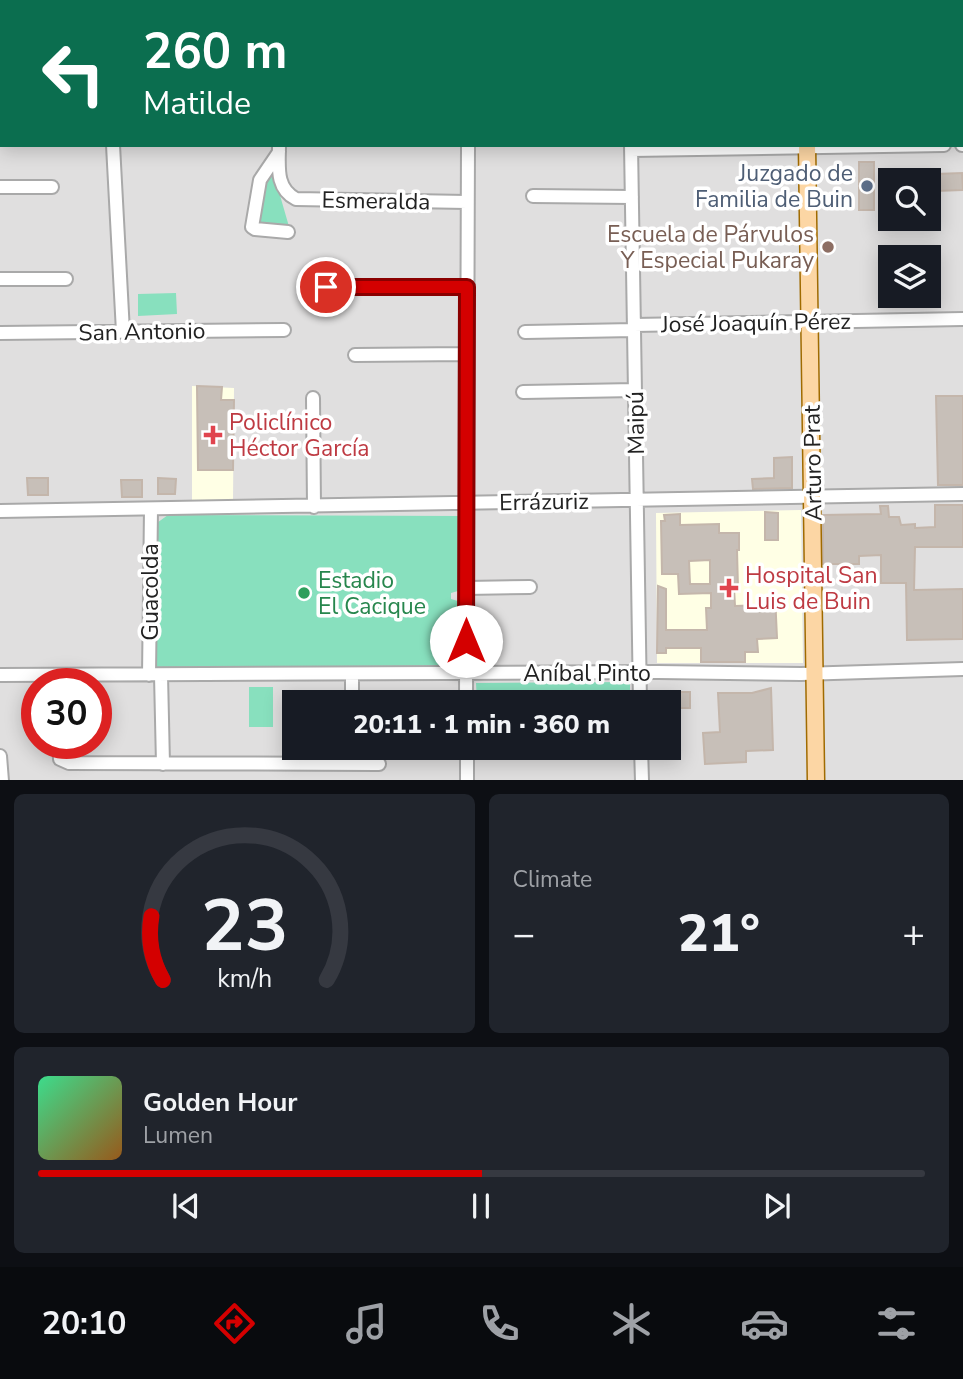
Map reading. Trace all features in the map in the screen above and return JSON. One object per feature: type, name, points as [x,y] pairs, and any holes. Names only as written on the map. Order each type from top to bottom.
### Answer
[{"type":"main road","name":"Arturo Prat","points":[[807,147],[816,780]]},
{"type":"street","points":[[113,147],[123,332]]},
{"type":"street","points":[[466,690],[468,147]]},
{"type":"street","points":[[631,148],[719,147]]},
{"type":"street","points":[[279,148],[260,180],[252,227],[288,232]]},
{"type":"street","name":"Esmeralda","points":[[279,148],[279,179],[287,193],[296,199],[467,202]]},
{"type":"street","name":"Maipú","points":[[631,148],[640,690]]},
{"type":"street","points":[[0,187],[52,187]]},
{"type":"street","points":[[533,196],[632,197]]},
{"type":"street","points":[[0,279],[66,279]]},
{"type":"street","points":[[326,287],[467,287]]},
{"type":"street","name":"José Joaquín Pérez","points":[[525,332],[963,319]]},
{"type":"street","name":"San Antonio","points":[[0,333],[284,330]]},
{"type":"street","points":[[355,355],[466,354]]},
{"type":"street","points":[[523,392],[635,390]]},
{"type":"street","points":[[313,398],[314,507]]},
{"type":"street","name":"Errázuriz","points":[[0,511],[963,494]]},
{"type":"street","name":"Guacolda","points":[[150,509],[155,675],[163,764]]},
{"type":"street","points":[[466,588],[530,587]]},
{"type":"street","name":"Aníbal Pinto","points":[[112,677],[639,672],[815,674],[963,669]]},
{"type":"street","points":[[352,674],[352,690]]},
{"type":"street","name":"Aníbal Pinto","points":[[0,675],[21,677]]},
{"type":"street","points":[[0,756],[2,780]]},
{"type":"street","points":[[62,759],[69,763],[379,764]]},
{"type":"street","points":[[353,760],[353,764]]},
{"type":"street","points":[[467,760],[467,780]]},
{"type":"street","points":[[641,760],[642,780]]},
{"type":"shaded area","points":[[0,147],[963,147],[963,780],[0,780]]},
{"type":"shaded area","name":"Policlínico Héctor García","points":[[192,386],[234,388],[233,501],[192,502]]},
{"type":"shaded area","name":"Hospital San Luis de Buin","points":[[801,510],[803,663],[657,663],[656,513]]},
{"type":"green space","points":[[274,164],[290,230],[255,227],[264,179]]},
{"type":"green space","points":[[176,293],[177,314],[138,316],[138,294]]},
{"type":"green space","name":"Estadio El Cacique","points":[[168,515],[459,516],[458,591],[451,593],[451,599],[458,601],[457,669],[154,670],[154,525]]},
{"type":"green space","points":[[630,682],[630,690],[476,690],[476,683]]},
{"type":"green space","points":[[249,687],[273,687],[273,727],[249,727]]},
{"type":"building","name":"Juzgado de Familia de Buin","points":[[859,162],[874,162],[874,210],[859,210]]},
{"type":"building","points":[[962,173],[963,190],[941,191],[941,174]]},
{"type":"building","points":[[197,386],[222,387],[221,400],[234,400],[233,470],[198,470]]},
{"type":"building","points":[[936,396],[963,396],[963,485],[938,485]]},
{"type":"building","points":[[792,457],[792,488],[753,489],[752,479],[774,478],[774,458]]},
{"type":"building","points":[[27,478],[48,478],[48,495],[28,495]]},
{"type":"building","points":[[158,478],[176,479],[175,494],[158,494]]},
{"type":"building","points":[[121,480],[142,480],[142,497],[122,497]]},
{"type":"building","points":[[935,505],[963,505],[963,547],[915,547],[914,590],[963,589],[963,639],[907,640],[906,583],[881,583],[881,555],[859,556],[859,564],[823,564],[823,515],[881,514],[880,506],[888,506],[889,517],[899,517],[901,525],[915,524],[915,528],[935,527]]},
{"type":"building","points":[[765,512],[778,513],[778,540],[765,540]]},
{"type":"building","points":[[680,514],[680,525],[719,524],[719,533],[739,533],[735,606],[766,605],[765,596],[775,595],[777,638],[757,639],[758,652],[745,652],[745,662],[701,662],[701,648],[666,648],[666,653],[657,653],[658,586],[666,589],[666,630],[707,630],[706,608],[711,608],[711,593],[679,594],[678,574],[662,574],[661,521],[665,521],[664,515]],"holes":[[[710,560],[710,584],[690,584],[689,561]]]},
{"type":"building","points":[[771,688],[773,750],[746,751],[746,762],[705,764],[703,733],[720,732],[718,693],[752,693]]},
{"type":"building","points":[[681,692],[690,692],[690,708],[681,708]]},
{"type":"place","name":"Juzgado de Familia de Buin","points":[[867,186]]},
{"type":"place","name":"Escuela de Párvulos Y Especial Pukaray","points":[[828,247]]},
{"type":"place","name":"Policlínico Héctor García","points":[[213,435]]},
{"type":"place","name":"Hospital San Luis de Buin","points":[[729,588]]},
{"type":"place","name":"Estadio El Cacique","points":[[304,593]]},
{"type":"route","points":[[326,287],[467,287],[466,641]]}]
